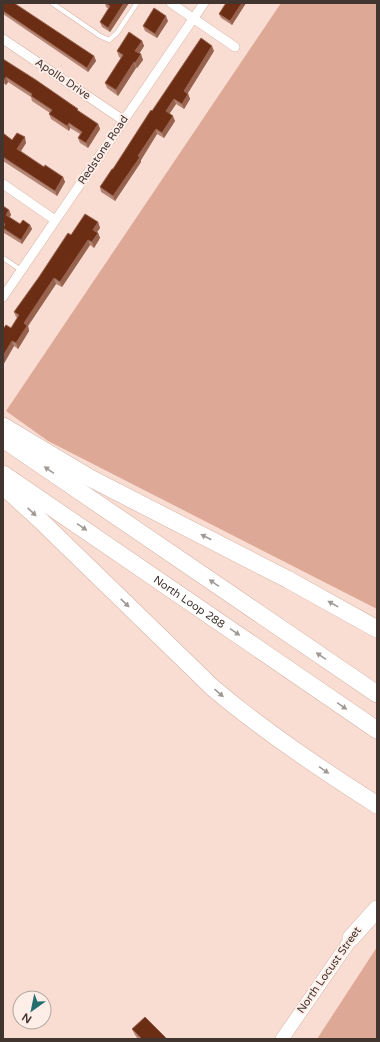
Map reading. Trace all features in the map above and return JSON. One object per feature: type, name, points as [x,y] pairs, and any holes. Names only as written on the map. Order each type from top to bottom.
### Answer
[{"type":"highway","points":[[3,426],[90,478],[287,579],[377,629]]},
{"type":"highway","points":[[3,439],[377,694]]},
{"type":"highway","name":"North Loop 288","points":[[3,474],[377,730]]},
{"type":"highway","points":[[3,486],[213,688],[236,708],[377,806]]},
{"type":"highway","points":[[351,938],[377,909]]},
{"type":"main road","name":"North Locust Street","points":[[282,1039],[377,900]]},
{"type":"street","points":[[171,3],[235,47]]},
{"type":"street","name":"Redstone Road","points":[[3,297],[204,3]]},
{"type":"street","name":"Apollo Drive","points":[[3,39],[123,120]]},
{"type":"street","points":[[3,184],[55,220]]},
{"type":"lane","points":[[52,3],[100,36],[109,40],[117,34],[137,3]]},
{"type":"lane","points":[[3,258],[21,270]]},
{"type":"shaded area","points":[[281,3],[377,3],[377,609],[48,441],[6,411]]},
{"type":"shaded area","points":[[377,947],[377,1039],[317,1039]]},
{"type":"building","points":[[3,3],[14,3],[94,56],[87,68],[3,11]]},
{"type":"building","points":[[105,3],[124,3],[108,28],[100,22],[110,6]]},
{"type":"building","points":[[226,3],[242,3],[230,21],[219,14]]},
{"type":"building","points":[[154,8],[166,16],[155,34],[143,26]]},
{"type":"building","points":[[129,32],[142,41],[135,51],[141,54],[116,90],[105,83],[123,55],[117,51]]},
{"type":"building","points":[[201,38],[212,46],[184,91],[188,94],[182,104],[174,99],[166,111],[173,116],[162,133],[156,129],[138,156],[140,157],[113,196],[100,187]]},
{"type":"building","points":[[3,59],[36,80],[98,124],[86,143],[78,138],[82,132],[69,123],[67,126],[49,114],[52,110],[31,96],[32,94],[6,77],[4,80],[3,79]]},
{"type":"building","points":[[3,133],[12,140],[17,133],[25,137],[17,149],[44,167],[45,165],[63,177],[55,191],[3,157]]},
{"type":"building","points":[[3,206],[9,210],[6,215],[20,224],[23,220],[30,225],[21,240],[3,228],[5,224],[3,223]]},
{"type":"building","points":[[85,214],[98,222],[93,230],[98,233],[92,242],[88,240],[60,282],[54,278],[24,323],[27,326],[16,343],[12,341],[3,356],[3,329],[6,325],[11,328],[19,315],[14,312],[68,233],[71,235]]},
{"type":"building","points":[[145,1017],[167,1039],[142,1039],[132,1029]]}]
